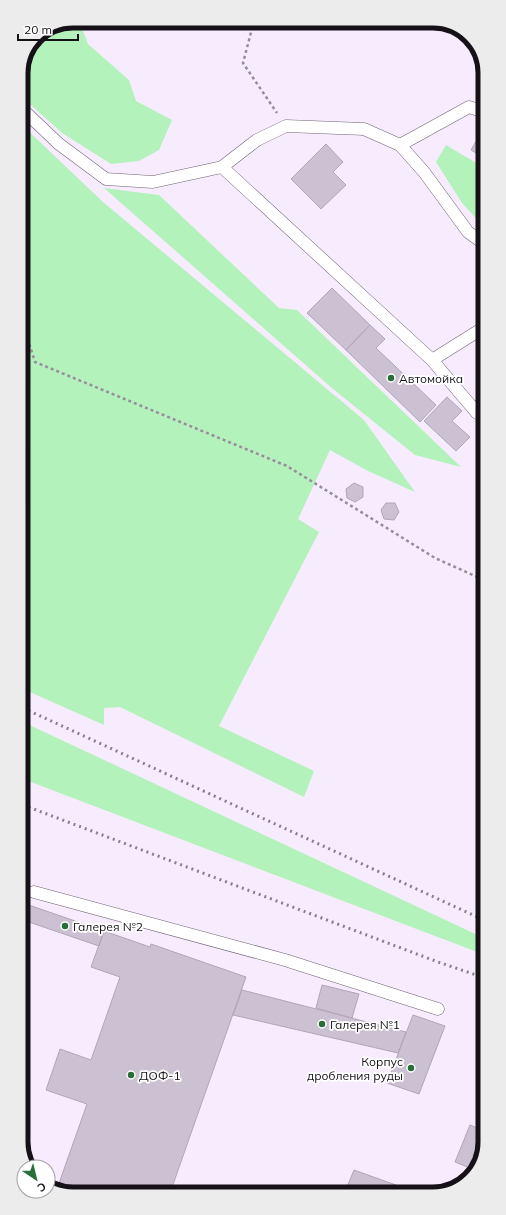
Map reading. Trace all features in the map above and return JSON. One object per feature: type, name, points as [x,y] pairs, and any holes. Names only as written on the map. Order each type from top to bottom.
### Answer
[{"type":"lane","points":[[400,145],[469,107],[478,110]]},
{"type":"lane","points":[[28,115],[59,144],[106,179],[153,182],[222,167],[257,140],[286,126],[364,129],[400,145],[424,172],[468,232],[478,239]]},
{"type":"lane","points":[[222,167],[432,360],[477,414],[478,412]]},
{"type":"lane","points":[[432,360],[478,331]]},
{"type":"lane","points":[[34,892],[285,960],[438,1008]]},
{"type":"path","points":[[252,28],[243,63],[286,126]]},
{"type":"path","points":[[28,340],[35,362],[287,466],[435,558],[478,577]]},
{"type":"green space","points":[[82,28],[88,44],[129,80],[136,101],[172,120],[159,150],[139,161],[111,164],[62,133],[28,102],[28,70],[31,56],[41,41],[56,31],[64,29]]},
{"type":"green space","points":[[28,131],[103,202],[364,420],[415,492],[368,471],[330,450],[298,519],[319,532],[219,726],[314,771],[304,797],[120,707],[104,708],[104,725],[28,691]]},
{"type":"green space","points":[[446,145],[478,164],[478,221],[462,203],[436,162]]},
{"type":"green space","points":[[104,188],[159,195],[279,308],[297,310],[461,467],[415,455],[333,389]]},
{"type":"green space","points":[[28,724],[478,935],[478,952],[28,781]]},
{"type":"building","points":[[478,138],[478,154],[471,150]]},
{"type":"building","points":[[326,144],[343,162],[333,172],[346,185],[321,209],[291,179]]},
{"type":"building","points":[[332,288],[370,325],[346,350],[307,313]]},
{"type":"building","name":"Автомойка","points":[[370,325],[385,339],[376,348],[436,405],[420,422],[346,350]]},
{"type":"building","points":[[447,397],[462,411],[452,421],[470,437],[456,451],[424,421]]},
{"type":"building","points":[[354,483],[363,487],[363,497],[355,502],[347,498],[346,489]]},
{"type":"building","points":[[386,503],[395,503],[399,512],[394,520],[384,519],[381,510]]},
{"type":"building","name":"Галерея №2","points":[[28,905],[104,931],[99,946],[28,922]]},
{"type":"building","name":"ДОФ-1","points":[[104,931],[150,947],[151,944],[246,977],[172,1187],[70,1187],[59,1185],[87,1104],[46,1090],[60,1049],[91,1060],[120,977],[91,967]]},
{"type":"building","points":[[322,985],[359,994],[352,1018],[316,1008]]},
{"type":"building","name":"Галерея №1","points":[[242,990],[406,1032],[398,1053],[233,1015]]},
{"type":"building","name":"Корпус дробления руды","points":[[413,1015],[445,1026],[419,1094],[387,1083]]},
{"type":"building","points":[[470,1125],[478,1128],[478,1148],[476,1156],[470,1168],[455,1162]]},
{"type":"building","points":[[354,1170],[401,1187],[347,1187]]},
{"type":"railway","points":[[28,710],[478,917]]},
{"type":"railway","points":[[28,807],[438,962],[478,976]]},
{"type":"place","name":"Автомойка","points":[[391,378]]},
{"type":"place","name":"Галерея №2","points":[[65,926]]},
{"type":"place","name":"Галерея №1","points":[[322,1024]]},
{"type":"place","name":"Корпус дробления руды","points":[[411,1068]]},
{"type":"place","name":"ДОФ-1","points":[[131,1075]]}]
